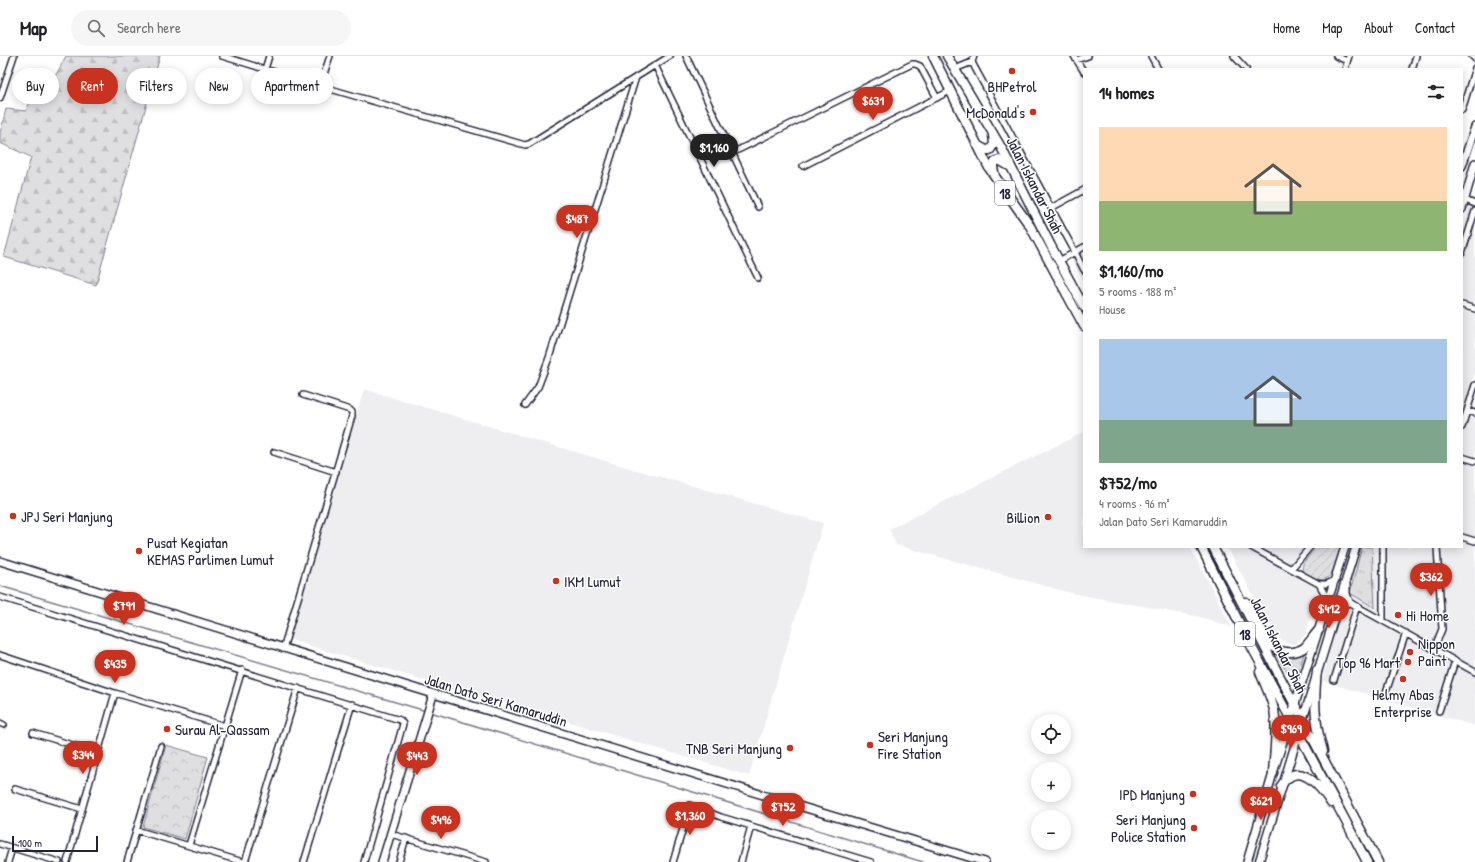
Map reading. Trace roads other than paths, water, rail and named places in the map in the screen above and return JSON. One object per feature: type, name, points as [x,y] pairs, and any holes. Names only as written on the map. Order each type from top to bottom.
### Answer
[{"type":"main road","name":"Jalan Iskandar Shah","points":[[932,56],[977,145],[995,176],[1030,226],[1083,324]]},
{"type":"main road","name":"Jalan Iskandar Shah","points":[[947,56],[1011,167],[1083,305]]},
{"type":"main road","points":[[977,145],[986,150],[990,150],[994,144],[992,133]]},
{"type":"main road","points":[[995,176],[993,168],[995,162],[999,160],[1011,167]]},
{"type":"main road","name":"Jalan Iskandar Shah","points":[[1202,548],[1248,640],[1367,862]]},
{"type":"main road","name":"Jalan Iskandar Shah","points":[[1214,548],[1378,862]]},
{"type":"main road","points":[[1226,572],[1275,649],[1290,652],[1298,651],[1304,647],[1319,630]]},
{"type":"main road","points":[[1248,640],[1271,698],[1274,712],[1275,725],[1273,773]]},
{"type":"main road","points":[[1317,670],[1314,700],[1315,716],[1318,734],[1329,769]]},
{"type":"main road","points":[[1281,786],[1288,778],[1296,775],[1304,776],[1315,783],[1326,795],[1362,853]]},
{"type":"street","points":[[0,98],[14,56]]},
{"type":"street","points":[[222,56],[235,58],[262,68]]},
{"type":"street","points":[[265,68],[269,56]]},
{"type":"street","points":[[326,68],[330,56]]},
{"type":"street","points":[[333,90],[525,144],[530,144],[670,56]]},
{"type":"street","points":[[686,56],[758,207]]},
{"type":"street","points":[[1083,70],[1075,58],[1088,56]]},
{"type":"street","points":[[1151,56],[1157,68]]},
{"type":"street","points":[[1234,56],[1245,68]]},
{"type":"street","points":[[1336,56],[1348,58],[1345,68]]},
{"type":"street","points":[[1412,68],[1416,56]]},
{"type":"street","points":[[1472,56],[1475,59]]},
{"type":"street","points":[[955,69],[973,59],[1083,268]]},
{"type":"street","points":[[732,153],[912,64],[920,66],[937,98]]},
{"type":"street","points":[[655,65],[758,278]]},
{"type":"street","points":[[1463,106],[1475,68]]},
{"type":"street","points":[[525,405],[538,387],[549,358],[636,77]]},
{"type":"street","points":[[803,166],[950,91]]},
{"type":"street","points":[[1463,164],[1473,140],[1475,127]]},
{"type":"street","points":[[1463,206],[1475,163]]},
{"type":"street","points":[[1051,208],[1083,191]]},
{"type":"street","points":[[1465,200],[1475,204]]},
{"type":"street","points":[[1463,251],[1475,211]]},
{"type":"street","points":[[1059,261],[1083,248]]},
{"type":"street","points":[[1463,306],[1475,309]]},
{"type":"street","points":[[1463,424],[1475,385]]},
{"type":"street","points":[[283,649],[352,416],[352,412],[350,410],[303,395]]},
{"type":"street","points":[[1467,411],[1475,414]]},
{"type":"street","points":[[274,452],[336,472]]},
{"type":"street","points":[[1463,457],[1475,461]]},
{"type":"street","points":[[1463,537],[1475,541]]},
{"type":"street","points":[[1253,548],[1320,584],[1326,584],[1336,580]]},
{"type":"street","points":[[1292,569],[1309,548]]},
{"type":"street","points":[[1247,862],[1273,773],[1336,580],[1345,548]]},
{"type":"street","points":[[1259,862],[1281,786],[1356,548]]},
{"type":"street","points":[[1383,548],[1383,621]]},
{"type":"street","points":[[1434,649],[1442,629],[1437,548]]},
{"type":"street","name":"Jalan Dato Seri Kamaruddin","points":[[0,561],[433,695],[986,862]]},
{"type":"street","points":[[1346,578],[1346,594],[1349,602],[1475,672]]},
{"type":"street","points":[[1320,584],[1329,600]]},
{"type":"street","points":[[0,598],[242,670],[400,720],[403,724],[364,862]]},
{"type":"street","points":[[1335,613],[1342,605],[1349,602]]},
{"type":"street","points":[[1334,680],[1357,606]]},
{"type":"street","points":[[1386,695],[1406,633]]},
{"type":"street","points":[[0,655],[115,693],[225,726]]},
{"type":"street","points":[[1439,711],[1455,661]]},
{"type":"street","points":[[189,845],[242,670]]},
{"type":"street","points":[[136,830],[244,862],[298,688]]},
{"type":"street","points":[[66,862],[115,693]]},
{"type":"street","points":[[382,862],[433,695]]},
{"type":"street","points":[[304,862],[352,704]]},
{"type":"street","points":[[32,733],[98,753]]},
{"type":"street","points":[[127,862],[161,746]]},
{"type":"street","points":[[15,789],[82,809]]},
{"type":"street","points":[[673,862],[690,806],[871,862]]},
{"type":"street","points":[[741,862],[751,826]]},
{"type":"street","points":[[391,834],[486,862]]},
{"type":"street","points":[[399,862],[406,838]]},
{"type":"street","points":[[0,844],[59,862]]},
{"type":"street","points":[[8,862],[12,848]]},
{"type":"waterway","points":[[0,586],[426,711]]},
{"type":"waterway","points":[[430,712],[923,862]]},
{"type":"place","name":"BHPetrol","points":[[1012,71]]},
{"type":"place","name":"McDonald's","points":[[1033,112]]},
{"type":"place","name":"JPJ Seri Manjung","points":[[13,516]]},
{"type":"place","name":"Billion","points":[[1048,517]]},
{"type":"place","name":"Pusat Kegiatan KEMAS Parlimen Lumut","points":[[139,551]]},
{"type":"place","name":"IKM Lumut","points":[[556,581]]},
{"type":"place","name":"Hi Home","points":[[1398,615]]},
{"type":"place","name":"Nippon Paint","points":[[1410,652]]},
{"type":"place","name":"Top 96 Mart","points":[[1408,662]]},
{"type":"place","name":"Helmy Abas Enterprise","points":[[1403,679]]},
{"type":"place","name":"Surau Al-Qassam","points":[[167,729]]},
{"type":"place","name":"Seri Manjung Fire Station","points":[[870,745]]},
{"type":"place","name":"TNB Seri Manjung","points":[[790,748]]},
{"type":"place","name":"IPD Manjung","points":[[1193,794]]},
{"type":"place","name":"Seri Manjung Police Station","points":[[1194,828]]}]
